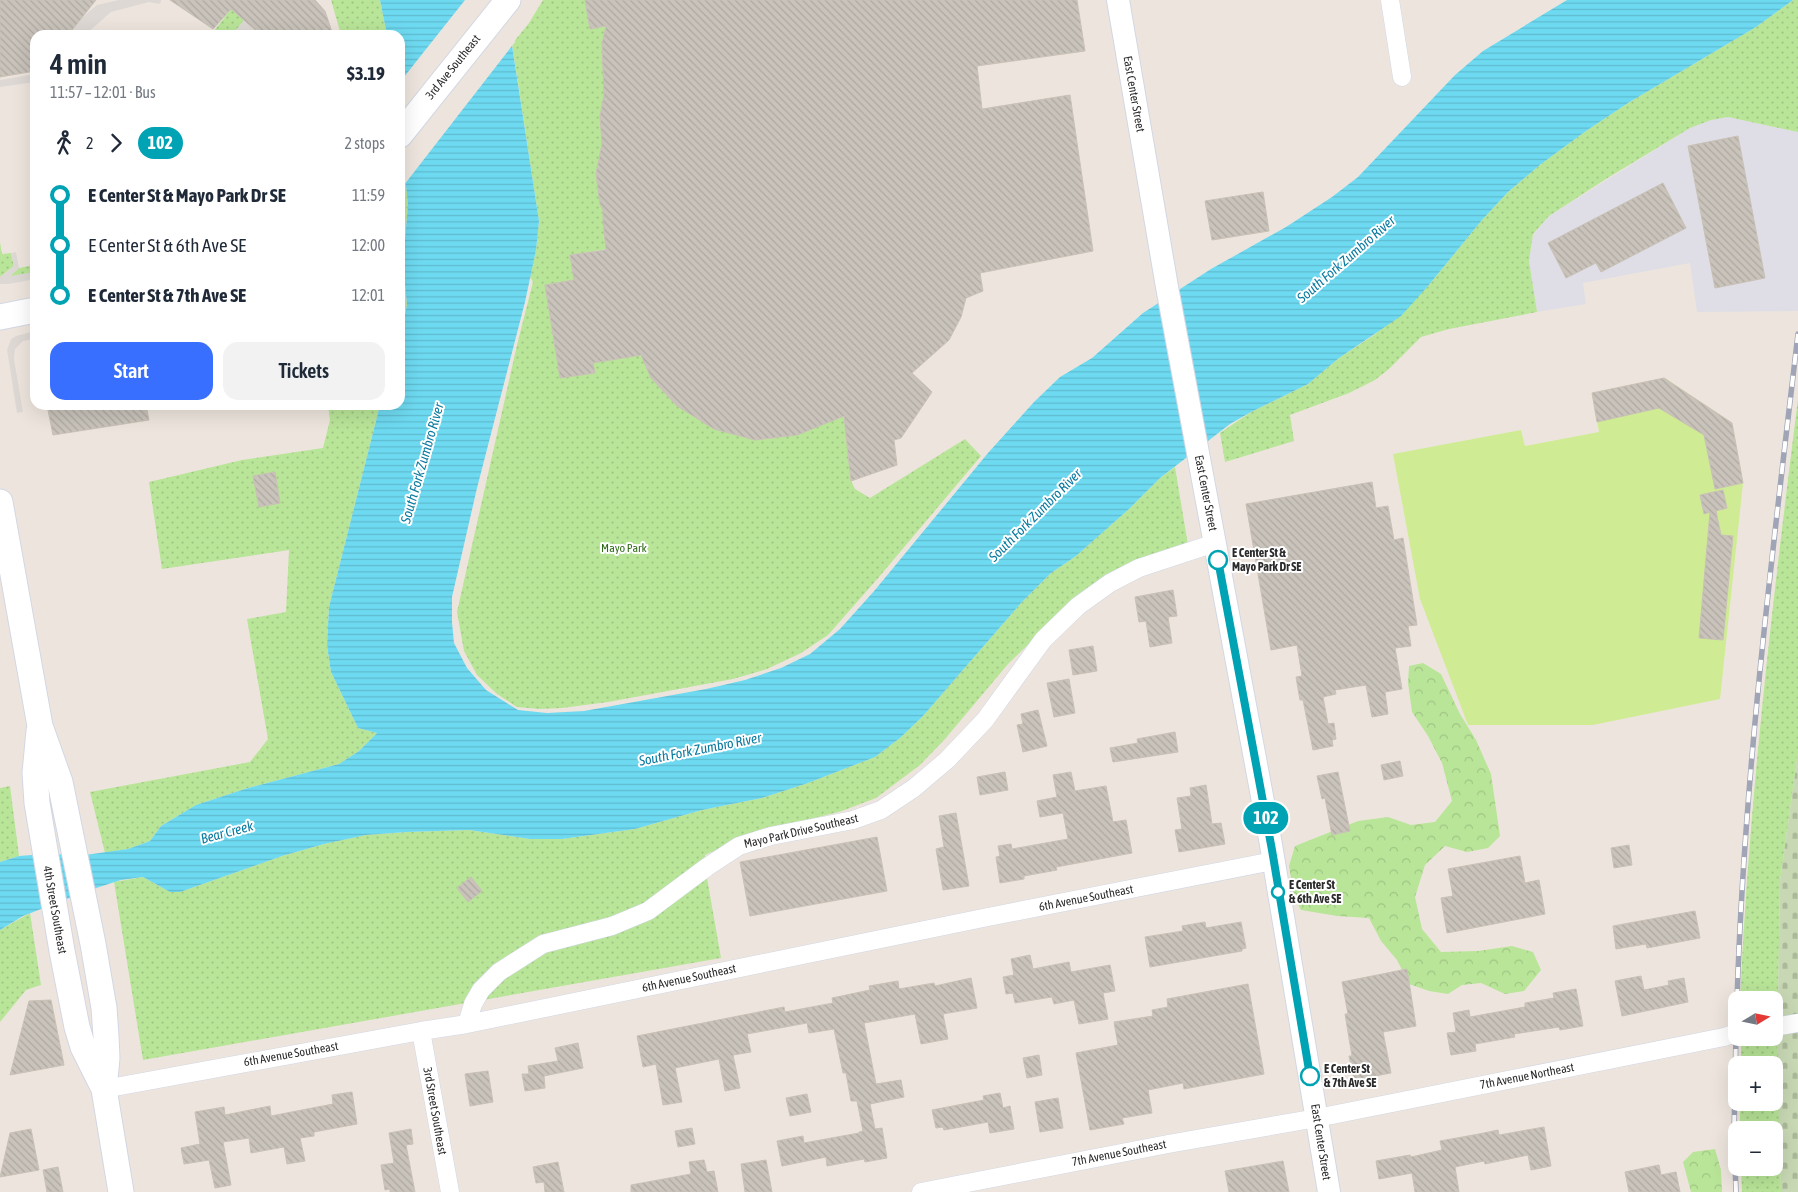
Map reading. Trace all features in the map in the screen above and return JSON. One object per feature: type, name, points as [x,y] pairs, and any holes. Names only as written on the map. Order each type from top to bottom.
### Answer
[{"type":"main road","name":"3rd Ave Southeast","points":[[405,129],[508,0]]},
{"type":"main road","points":[[0,317],[30,311]]},
{"type":"main road","name":"4th Street Southeast","points":[[0,502],[7,582],[40,726],[55,766],[64,798],[93,944],[104,1008],[106,1036],[104,1089],[121,1192]]},
{"type":"main road","name":"4th Street Southeast","points":[[40,726],[36,773],[37,803],[62,951],[83,1047],[104,1089]]},
{"type":"street","name":"East Center Street","points":[[1118,0],[1167,287],[1273,861],[1329,1192]]},
{"type":"street","points":[[1390,0],[1402,77]]},
{"type":"street","name":"Mayo Park Drive Southeast","points":[[468,1024],[473,1004],[481,990],[499,972],[543,944],[612,926],[648,911],[707,867],[739,846],[771,836],[853,820],[881,810],[914,788],[953,753],[985,720],[1043,640],[1078,606],[1110,583],[1140,568],[1215,543]]},
{"type":"street","name":"6th Avenue Southeast","points":[[104,1089],[421,1030],[468,1024],[1273,861]]},
{"type":"street","points":[[1783,1026],[1798,1023]]},
{"type":"street","name":"3rd Street Southeast","points":[[421,1030],[450,1192]]},
{"type":"street","name":"7th Avenue Northeast","points":[[1317,1118],[1728,1036]]},
{"type":"street","name":"7th Avenue Southeast","points":[[921,1192],[1168,1144],[1317,1118]]},
{"type":"shaded area","points":[[119,0],[161,0],[159,4],[149,2],[111,12],[91,30],[72,30],[78,21],[97,5]]},
{"type":"shaded area","points":[[244,20],[255,30],[236,30]]},
{"type":"shaded area","points":[[30,75],[30,83],[0,87],[0,80]]},
{"type":"shaded area","points":[[1728,117],[1798,132],[1798,311],[1697,312],[1690,263],[1583,283],[1586,304],[1537,312],[1529,261],[1533,235],[1549,216],[1690,128],[1711,120]]},
{"type":"shaded area","points":[[16,252],[19,268],[10,276],[30,273],[30,280],[0,284],[0,277],[14,266],[11,253]]},
{"type":"shaded area","points":[[30,332],[30,340],[23,341],[15,349],[14,359],[23,412],[17,413],[7,350],[11,339]]},
{"type":"green space","points":[[331,0],[380,0],[386,30],[340,30]]},
{"type":"green space","name":"Mayo Park","points":[[543,0],[585,0],[590,29],[606,26],[602,44],[604,95],[600,116],[602,144],[596,174],[608,249],[570,255],[574,280],[545,285],[560,378],[595,373],[593,363],[641,355],[651,378],[677,406],[714,429],[755,440],[797,435],[844,416],[851,481],[855,489],[870,498],[965,439],[981,456],[828,635],[801,653],[767,669],[733,679],[608,702],[540,709],[517,707],[497,694],[477,675],[464,651],[457,612],[533,282],[530,277],[536,250],[539,221],[512,44],[529,23]]},
{"type":"green space","points":[[1793,0],[1798,0],[1798,132],[1728,117],[1711,120],[1690,128],[1549,216],[1533,234],[1529,261],[1537,312],[1449,329],[1421,337],[1389,369],[1375,380],[1349,393],[1290,415],[1294,441],[1225,462],[1220,433],[1251,412],[1308,384],[1339,358],[1374,335],[1428,286],[1482,220],[1508,192],[1541,164],[1628,103],[1756,27]]},
{"type":"green space","points":[[231,9],[244,20],[237,30],[215,30]]},
{"type":"green space","points":[[406,182],[408,205],[405,240]]},
{"type":"green space","points":[[0,242],[2,254],[11,253],[14,266],[0,277]]},
{"type":"green space","points":[[30,266],[30,273],[9,277],[19,268]]},
{"type":"green space","points":[[405,284],[407,305],[405,314]]},
{"type":"green space","points":[[1665,378],[1732,423],[1743,483],[1720,699],[1593,725],[1468,725],[1420,599],[1393,454],[1521,430],[1525,446],[1599,432],[1592,393]]},
{"type":"green space","points":[[1798,399],[1798,753],[1780,881],[1778,991],[1740,991],[1749,849],[1780,549]]},
{"type":"green space","points":[[329,410],[379,410],[329,607],[327,645],[331,672],[358,728],[377,733],[359,751],[339,764],[248,788],[196,805],[161,826],[150,841],[128,849],[105,853],[90,792],[250,762],[268,739],[247,619],[286,612],[289,550],[162,569],[149,482],[242,460],[323,448],[330,420]]},
{"type":"green space","points":[[1175,467],[1188,545],[1147,556],[1105,577],[1038,635],[1008,664],[945,739],[920,765],[876,798],[842,811],[752,834],[705,855],[707,878],[721,958],[143,1060],[114,882],[143,877],[170,892],[180,892],[282,856],[366,835],[469,830],[530,839],[562,839],[635,829],[702,810],[762,798],[808,783],[875,757],[900,738],[923,716],[1021,603],[1051,573],[1076,556],[1129,509],[1160,478]]},
{"type":"green space","points":[[1423,663],[1441,674],[1460,714],[1476,740],[1491,774],[1500,836],[1488,848],[1467,852],[1445,846],[1425,865],[1415,897],[1422,929],[1441,952],[1478,951],[1512,946],[1533,952],[1541,970],[1524,991],[1505,994],[1481,983],[1462,985],[1448,994],[1429,991],[1409,984],[1397,960],[1381,941],[1369,918],[1337,916],[1301,910],[1294,897],[1289,866],[1295,846],[1358,821],[1388,817],[1411,825],[1435,822],[1452,801],[1442,763],[1428,736],[1412,712],[1408,683],[1409,666]]},
{"type":"green space","points":[[1798,753],[1798,1192],[1781,1192],[1781,1176],[1783,1176],[1783,1121],[1779,1121],[1779,1111],[1783,1111],[1783,1056],[1777,1056],[1777,1054],[1777,1046],[1783,1046],[1783,991],[1778,991],[1780,881]]},
{"type":"green space","points":[[10,786],[19,856],[0,862],[0,788]]},
{"type":"green space","points":[[30,913],[41,985],[26,990],[0,1022],[0,930]]},
{"type":"green space","points":[[1741,1046],[1778,1046],[1778,1056],[1741,1056]]},
{"type":"green space","points":[[1740,1111],[1779,1111],[1780,1121],[1740,1121]]},
{"type":"green space","points":[[1715,1149],[1721,1170],[1722,1192],[1691,1192],[1683,1162],[1693,1152]]},
{"type":"green space","points":[[1741,1176],[1781,1176],[1781,1192],[1742,1192]]},
{"type":"water","points":[[380,0],[505,0],[539,221],[536,250],[525,302],[477,488],[452,597],[452,622],[454,643],[467,668],[486,690],[518,710],[547,713],[584,711],[706,689],[745,680],[781,668],[810,654],[840,629],[875,590],[988,453],[1034,402],[1060,377],[1092,358],[1143,313],[1211,269],[1286,227],[1332,197],[1358,177],[1455,75],[1483,51],[1567,0],[1793,0],[1756,27],[1628,103],[1541,164],[1508,192],[1482,220],[1401,316],[1339,358],[1308,384],[1230,424],[1160,478],[1129,509],[1076,556],[1051,573],[1021,603],[923,716],[900,738],[875,757],[808,783],[762,798],[702,810],[635,829],[562,839],[530,839],[469,830],[366,835],[282,856],[180,892],[170,892],[143,877],[121,880],[23,916],[0,930],[0,862],[19,856],[45,854],[85,855],[128,849],[150,841],[161,826],[196,805],[248,788],[339,764],[359,751],[377,733],[358,728],[331,672],[327,645],[329,607],[379,410],[405,410],[405,314],[407,305],[405,240],[408,205],[405,175],[405,30],[386,30]]},
{"type":"pier","points":[[465,0],[508,0],[515,42],[405,184],[405,76]]},
{"type":"building","points":[[0,0],[96,0],[72,30],[30,30],[30,72],[0,77]]},
{"type":"building","points":[[170,0],[315,0],[325,11],[331,30],[255,30],[231,9],[213,29]]},
{"type":"building","points":[[585,0],[1077,0],[1085,51],[977,66],[982,109],[1070,95],[1093,251],[980,273],[983,291],[966,298],[961,317],[949,340],[912,373],[932,392],[901,438],[894,440],[897,465],[851,481],[844,416],[797,435],[755,440],[714,429],[677,406],[651,378],[641,355],[593,363],[595,373],[560,378],[545,285],[574,280],[570,255],[606,250],[603,210],[600,204],[596,174],[602,144],[600,116],[604,95],[602,44],[606,26],[590,29]]},
{"type":"building","points":[[1738,136],[1765,278],[1715,288],[1688,146]]},
{"type":"building","points":[[1663,183],[1686,228],[1601,272],[1596,263],[1566,278],[1548,243]]},
{"type":"building","points":[[1263,192],[1269,231],[1212,240],[1205,201]]},
{"type":"building","points":[[1664,378],[1732,423],[1743,483],[1715,489],[1704,435],[1659,408],[1597,422],[1592,393]]},
{"type":"building","points":[[48,410],[147,410],[149,420],[53,435]]},
{"type":"building","points":[[275,472],[280,503],[259,507],[253,476]]},
{"type":"building","points":[[1372,482],[1376,508],[1388,506],[1394,540],[1403,538],[1417,625],[1408,626],[1411,646],[1395,648],[1402,689],[1385,692],[1388,714],[1372,717],[1366,685],[1335,690],[1336,694],[1323,697],[1328,724],[1334,723],[1336,739],[1332,740],[1333,746],[1313,750],[1303,700],[1300,700],[1296,677],[1302,676],[1297,645],[1271,650],[1246,504]]},
{"type":"building","points":[[1723,490],[1727,508],[1716,511],[1721,535],[1733,536],[1723,640],[1699,638],[1710,512],[1704,514],[1700,495]]},
{"type":"building","points":[[1173,590],[1177,616],[1168,617],[1172,643],[1150,647],[1146,621],[1139,622],[1135,597]]},
{"type":"building","points":[[1093,646],[1097,671],[1073,675],[1069,650]]},
{"type":"building","points":[[1069,679],[1075,713],[1054,717],[1047,683]]},
{"type":"building","points":[[1038,710],[1047,746],[1023,752],[1017,725],[1023,724],[1021,714]]},
{"type":"building","points":[[1175,732],[1178,752],[1113,762],[1110,748],[1138,743],[1137,739]]},
{"type":"building","points":[[1400,761],[1403,776],[1384,780],[1381,765]]},
{"type":"building","points":[[1005,772],[1008,790],[980,795],[977,777]]},
{"type":"building","points":[[1071,772],[1075,791],[1106,786],[1113,822],[1126,820],[1132,853],[1056,867],[1057,870],[1000,883],[996,857],[1000,856],[998,846],[1011,844],[1012,849],[1068,839],[1063,813],[1040,817],[1037,801],[1057,797],[1053,775]]},
{"type":"building","points":[[1338,772],[1350,831],[1332,835],[1325,798],[1322,799],[1317,776]]},
{"type":"building","points":[[1206,785],[1212,824],[1221,823],[1225,844],[1179,852],[1175,830],[1182,829],[1177,798],[1191,796],[1190,788]]},
{"type":"building","points":[[956,813],[969,886],[943,890],[936,849],[944,847],[939,816]]},
{"type":"building","points":[[877,837],[887,891],[750,916],[740,862]]},
{"type":"building","points":[[1629,845],[1632,865],[1614,868],[1611,848]]},
{"type":"building","points":[[1520,856],[1525,883],[1539,880],[1545,914],[1447,933],[1441,898],[1453,896],[1448,869]]},
{"type":"building","points":[[471,877],[482,891],[468,902],[457,888]]},
{"type":"building","points":[[1695,911],[1700,938],[1647,948],[1646,944],[1616,949],[1613,926]]},
{"type":"building","points":[[1205,922],[1206,928],[1241,922],[1246,948],[1242,949],[1242,951],[1150,967],[1145,937],[1183,931],[1182,926]]},
{"type":"building","points":[[1030,955],[1033,969],[1069,962],[1071,972],[1110,965],[1115,991],[1103,993],[1108,1019],[1079,1024],[1074,1000],[1054,1004],[1052,997],[1015,1003],[1013,993],[1006,994],[1003,977],[1014,975],[1011,959]]},
{"type":"building","points":[[1407,969],[1416,1026],[1383,1032],[1391,1073],[1354,1080],[1349,1056],[1352,1056],[1345,1014],[1348,1014],[1342,982]]},
{"type":"building","points":[[1641,976],[1644,990],[1669,985],[1668,981],[1684,978],[1688,1002],[1622,1016],[1615,981]]},
{"type":"building","points":[[971,978],[977,1008],[943,1014],[948,1039],[921,1044],[915,1014],[864,1023],[876,1084],[901,1080],[904,1097],[870,1104],[875,1129],[882,1128],[887,1158],[865,1162],[864,1159],[827,1166],[826,1157],[782,1166],[777,1141],[803,1136],[804,1143],[863,1131],[857,1101],[851,1101],[846,1073],[843,1073],[834,1029],[809,1033],[807,1023],[747,1034],[751,1052],[733,1055],[740,1088],[725,1091],[719,1059],[675,1068],[682,1102],[663,1105],[656,1064],[643,1067],[637,1036],[784,1007],[785,1012],[833,1003],[832,998],[870,990],[869,986],[898,981],[899,989],[934,983],[935,986]]},
{"type":"building","points":[[1248,984],[1264,1074],[1184,1089],[1183,1083],[1148,1090],[1152,1113],[1122,1118],[1124,1124],[1090,1130],[1076,1053],[1118,1045],[1114,1022],[1153,1016],[1152,1010],[1168,1007],[1167,999]]},
{"type":"building","points":[[1576,989],[1583,1026],[1560,1030],[1559,1027],[1514,1034],[1515,1037],[1475,1044],[1476,1051],[1451,1055],[1447,1033],[1456,1032],[1453,1013],[1469,1010],[1470,1017],[1525,1007],[1525,1003],[1554,998],[1553,993]]},
{"type":"building","points":[[51,1000],[64,1065],[10,1075],[29,1001]]},
{"type":"building","points":[[578,1043],[583,1068],[544,1076],[545,1088],[525,1091],[522,1074],[529,1074],[528,1066],[558,1061],[555,1048]]},
{"type":"building","points":[[1039,1055],[1042,1075],[1027,1078],[1023,1058]]},
{"type":"building","points":[[488,1071],[493,1102],[470,1106],[465,1074]]},
{"type":"building","points":[[352,1092],[357,1124],[314,1132],[314,1136],[300,1138],[305,1161],[287,1164],[284,1147],[251,1153],[249,1138],[223,1142],[231,1185],[215,1188],[209,1160],[184,1164],[181,1148],[200,1144],[195,1112],[224,1107],[225,1115],[270,1106],[271,1116],[333,1104],[332,1095]]},
{"type":"building","points":[[1000,1093],[1003,1108],[1010,1106],[1014,1129],[990,1133],[988,1122],[944,1130],[943,1127],[936,1128],[932,1110],[984,1100],[983,1096]]},
{"type":"building","points":[[807,1094],[811,1112],[790,1116],[786,1098]]},
{"type":"building","points":[[1058,1098],[1063,1128],[1040,1132],[1035,1102]]},
{"type":"building","points":[[1544,1127],[1551,1166],[1531,1170],[1528,1155],[1485,1164],[1484,1161],[1455,1167],[1459,1192],[1415,1192],[1412,1173],[1379,1179],[1376,1161],[1410,1155],[1411,1157],[1442,1150],[1440,1141],[1498,1130],[1499,1135]]},
{"type":"building","points":[[692,1128],[695,1144],[678,1147],[675,1131]]},
{"type":"building","points":[[31,1129],[39,1170],[0,1177],[10,1133]]},
{"type":"building","points":[[411,1129],[413,1144],[406,1145],[415,1192],[390,1192],[390,1189],[385,1190],[381,1165],[394,1163],[389,1133]]},
{"type":"building","points":[[704,1160],[707,1172],[714,1171],[718,1192],[631,1192],[631,1185],[691,1174],[689,1162]]},
{"type":"building","points":[[766,1160],[772,1192],[745,1192],[741,1164]]},
{"type":"building","points":[[1283,1161],[1289,1192],[1229,1192],[1225,1171]]},
{"type":"building","points":[[558,1162],[564,1192],[545,1192],[544,1182],[536,1183],[533,1167]]},
{"type":"building","points":[[1659,1165],[1661,1175],[1676,1172],[1680,1192],[1629,1192],[1625,1172]]},
{"type":"building","points":[[58,1167],[63,1192],[47,1192],[43,1170]]},
{"type":"railway","points":[[1737,991],[1746,833],[1760,667],[1798,334]]},
{"type":"railway","points":[[1736,1046],[1734,1133],[1736,1192]]},
{"type":"bus line","name":"102","points":[[1218,560],[1272,850],[1310,1076]]},
{"type":"place","name":"E Center St & Mayo Park Dr SE","points":[[1218,560]]},
{"type":"place","name":"E Center St & 6th Ave SE","points":[[1278,892]]},
{"type":"place","name":"E Center St & 7th Ave SE","points":[[1310,1076]]},
{"type":"water label","name":"South Fork Zumbro River","points":[[1346,259]]},
{"type":"water label","name":"South Fork Zumbro River","points":[[422,463]]},
{"type":"water label","name":"South Fork Zumbro River","points":[[1035,515]]},
{"type":"water label","name":"South Fork Zumbro River","points":[[700,749]]},
{"type":"water label","name":"Bear Creek","points":[[227,832]]}]
